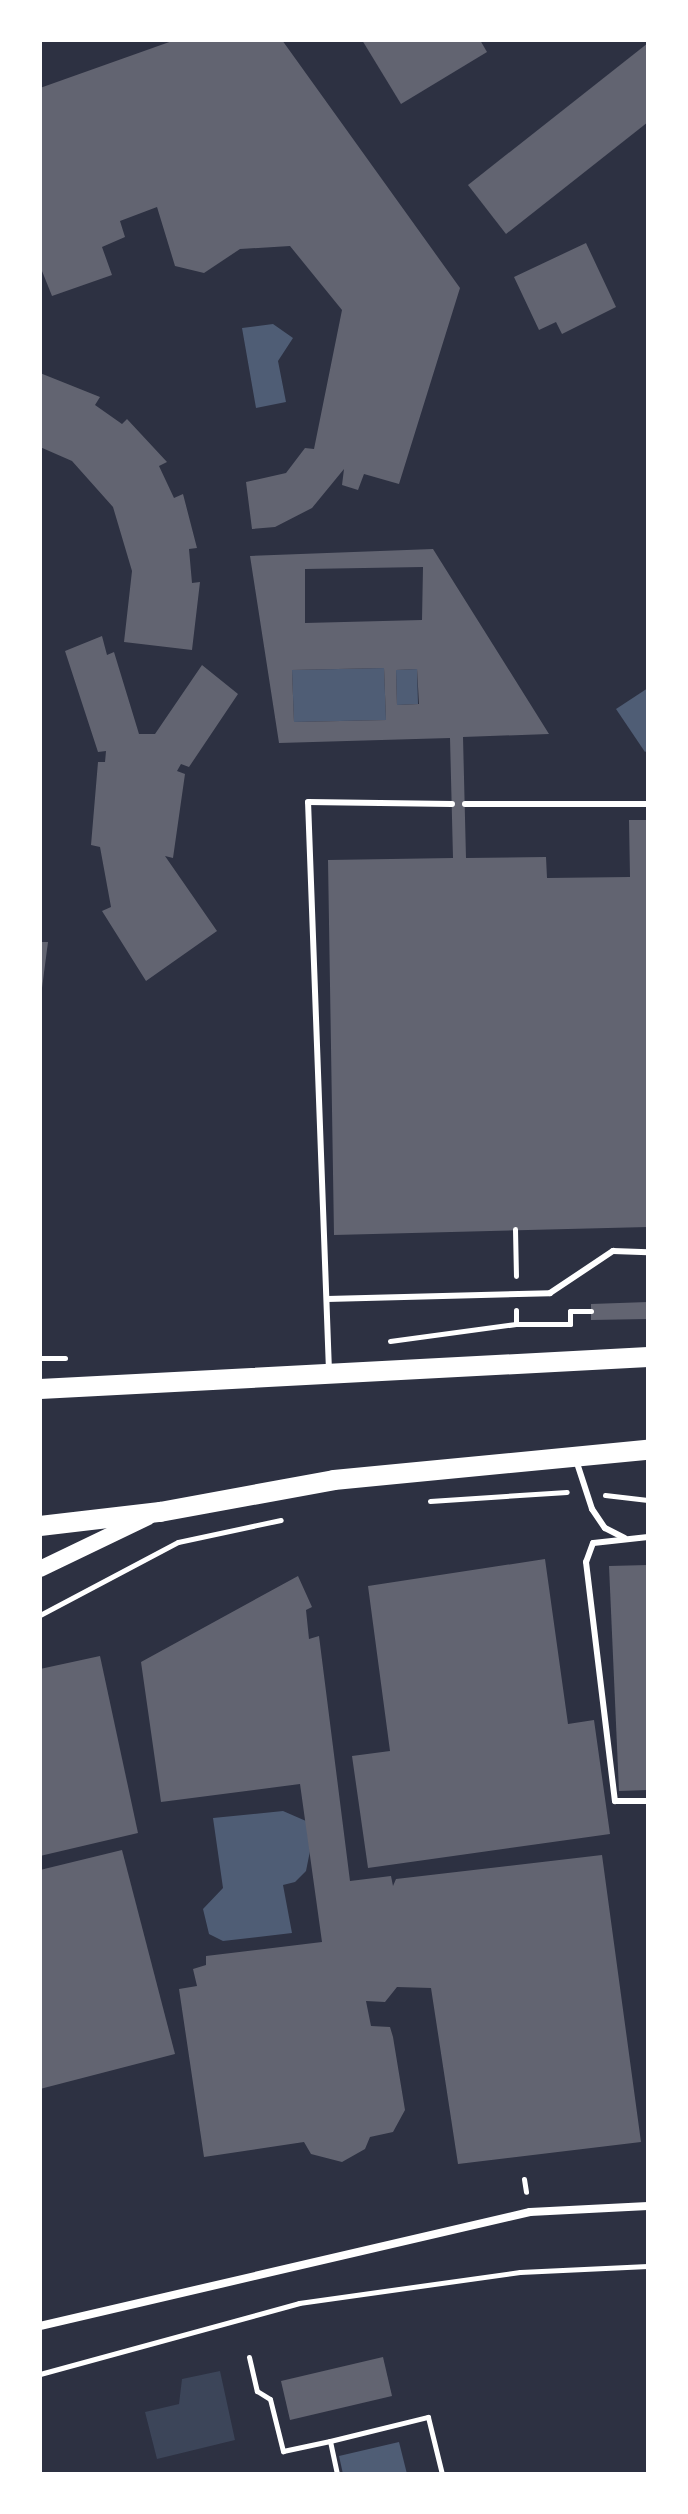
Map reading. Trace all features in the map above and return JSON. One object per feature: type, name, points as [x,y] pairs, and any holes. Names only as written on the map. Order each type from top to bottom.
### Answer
[{"type":"main road","points":[[40,1389],[648,1357]]},
{"type":"main road","points":[[40,1526],[160,1512],[334,1480],[574,1454],[648,1450]]},
{"type":"main road","points":[[40,1569],[160,1512]]},
{"type":"street","points":[[40,2326],[530,2212],[648,2206]]},
{"type":"lane","points":[[329,1374],[308,802],[452,804]]},
{"type":"lane","points":[[465,804],[648,804]]},
{"type":"lane","points":[[327,1299],[550,1293],[613,1251],[648,1252]]},
{"type":"lane","points":[[574,1454],[592,1509],[605,1528],[625,1538]]},
{"type":"lane","points":[[648,1537],[593,1543],[586,1562],[615,1801],[648,1801]]},
{"type":"path","points":[[376,1343],[516,1324]]},
{"type":"path","points":[[414,1502],[550,1492]]},
{"type":"path","points":[[40,1615],[178,1542],[294,1517]]},
{"type":"path","points":[[40,2374],[326,2298],[520,2272],[648,2266]]},
{"type":"path","points":[[249,2357],[257,2391],[270,2399],[283,2451],[428,2417],[442,2474]]},
{"type":"path","points":[[330,2441],[337,2474]]},
{"type":"shaded area","points":[[273,324],[293,338],[278,361],[286,402],[256,408],[242,328]]},
{"type":"shaded area","points":[[384,668],[386,720],[294,722],[292,670]]},
{"type":"shaded area","points":[[417,669],[418,704],[397,705],[396,670]]},
{"type":"shaded area","points":[[648,688],[648,750],[645,752],[616,709]]},
{"type":"shaded area","points":[[283,1811],[306,1821],[310,1851],[306,1871],[295,1882],[283,1885],[292,1933],[223,1941],[209,1934],[203,1909],[223,1888],[213,1818]]},
{"type":"shaded area","points":[[220,2371],[235,2440],[157,2459],[145,2412],[179,2404],[182,2379]]},
{"type":"shaded area","points":[[399,2442],[407,2474],[343,2474],[339,2456]]},
{"type":"building","points":[[175,40],[282,40],[460,288],[399,484],[364,474],[358,490],[342,485],[344,469],[312,508],[275,527],[252,529],[246,482],[286,473],[305,448],[314,449],[342,310],[290,246],[240,249],[204,273],[175,266],[157,207],[120,221],[125,237],[102,247],[112,275],[52,296],[40,266],[40,88]]},
{"type":"building","points":[[362,40],[480,40],[487,52],[401,104]]},
{"type":"building","points":[[648,43],[648,122],[506,234],[468,185]]},
{"type":"building","points":[[586,243],[616,307],[562,334],[556,322],[539,330],[514,277]]},
{"type":"building","points":[[40,373],[100,397],[95,405],[122,424],[127,419],[167,462],[159,466],[174,498],[183,494],[197,548],[189,549],[192,583],[200,582],[192,650],[124,642],[132,571],[113,507],[72,461],[40,447]]},
{"type":"building","points":[[433,549],[549,734],[463,737],[466,858],[546,857],[547,878],[630,877],[629,820],[648,820],[648,1227],[334,1235],[328,860],[453,858],[450,738],[279,743],[250,556]],"holes":[[[423,567],[422,620],[305,623],[305,569]],[[384,668],[386,720],[294,722],[292,670]],[[417,669],[419,704],[397,705],[396,670]]]},
{"type":"building","points":[[102,636],[107,655],[114,652],[139,734],[155,734],[202,665],[238,694],[189,767],[181,764],[177,771],[185,774],[173,858],[165,856],[217,931],[146,981],[102,911],[111,907],[100,847],[91,845],[98,762],[105,762],[106,751],[98,752],[65,651]]},
{"type":"building","points":[[40,942],[48,942],[42,988],[40,988]]},
{"type":"building","points":[[648,1302],[648,1319],[591,1320],[591,1304]]},
{"type":"building","points":[[545,1559],[568,1724],[594,1720],[610,1834],[368,1868],[352,1756],[390,1751],[368,1586]]},
{"type":"building","points":[[648,1565],[648,1790],[619,1791],[609,1566]]},
{"type":"building","points":[[298,1576],[312,1607],[306,1610],[309,1639],[319,1636],[350,1881],[391,1876],[393,1886],[396,1879],[602,1855],[641,2142],[458,2164],[431,1988],[397,1987],[385,2002],[366,2001],[371,2026],[390,2027],[393,2037],[405,2110],[393,2132],[370,2137],[365,2149],[342,2162],[311,2154],[304,2142],[204,2157],[179,1989],[197,1986],[193,1969],[206,1965],[206,1956],[322,1942],[300,1784],[161,1802],[141,1662]]},
{"type":"building","points":[[100,1656],[138,1833],[40,1856],[40,1669]]},
{"type":"building","points":[[122,1850],[175,2054],[40,2089],[40,1870]]},
{"type":"building","points":[[383,2357],[392,2396],[290,2420],[281,2381]]}]
